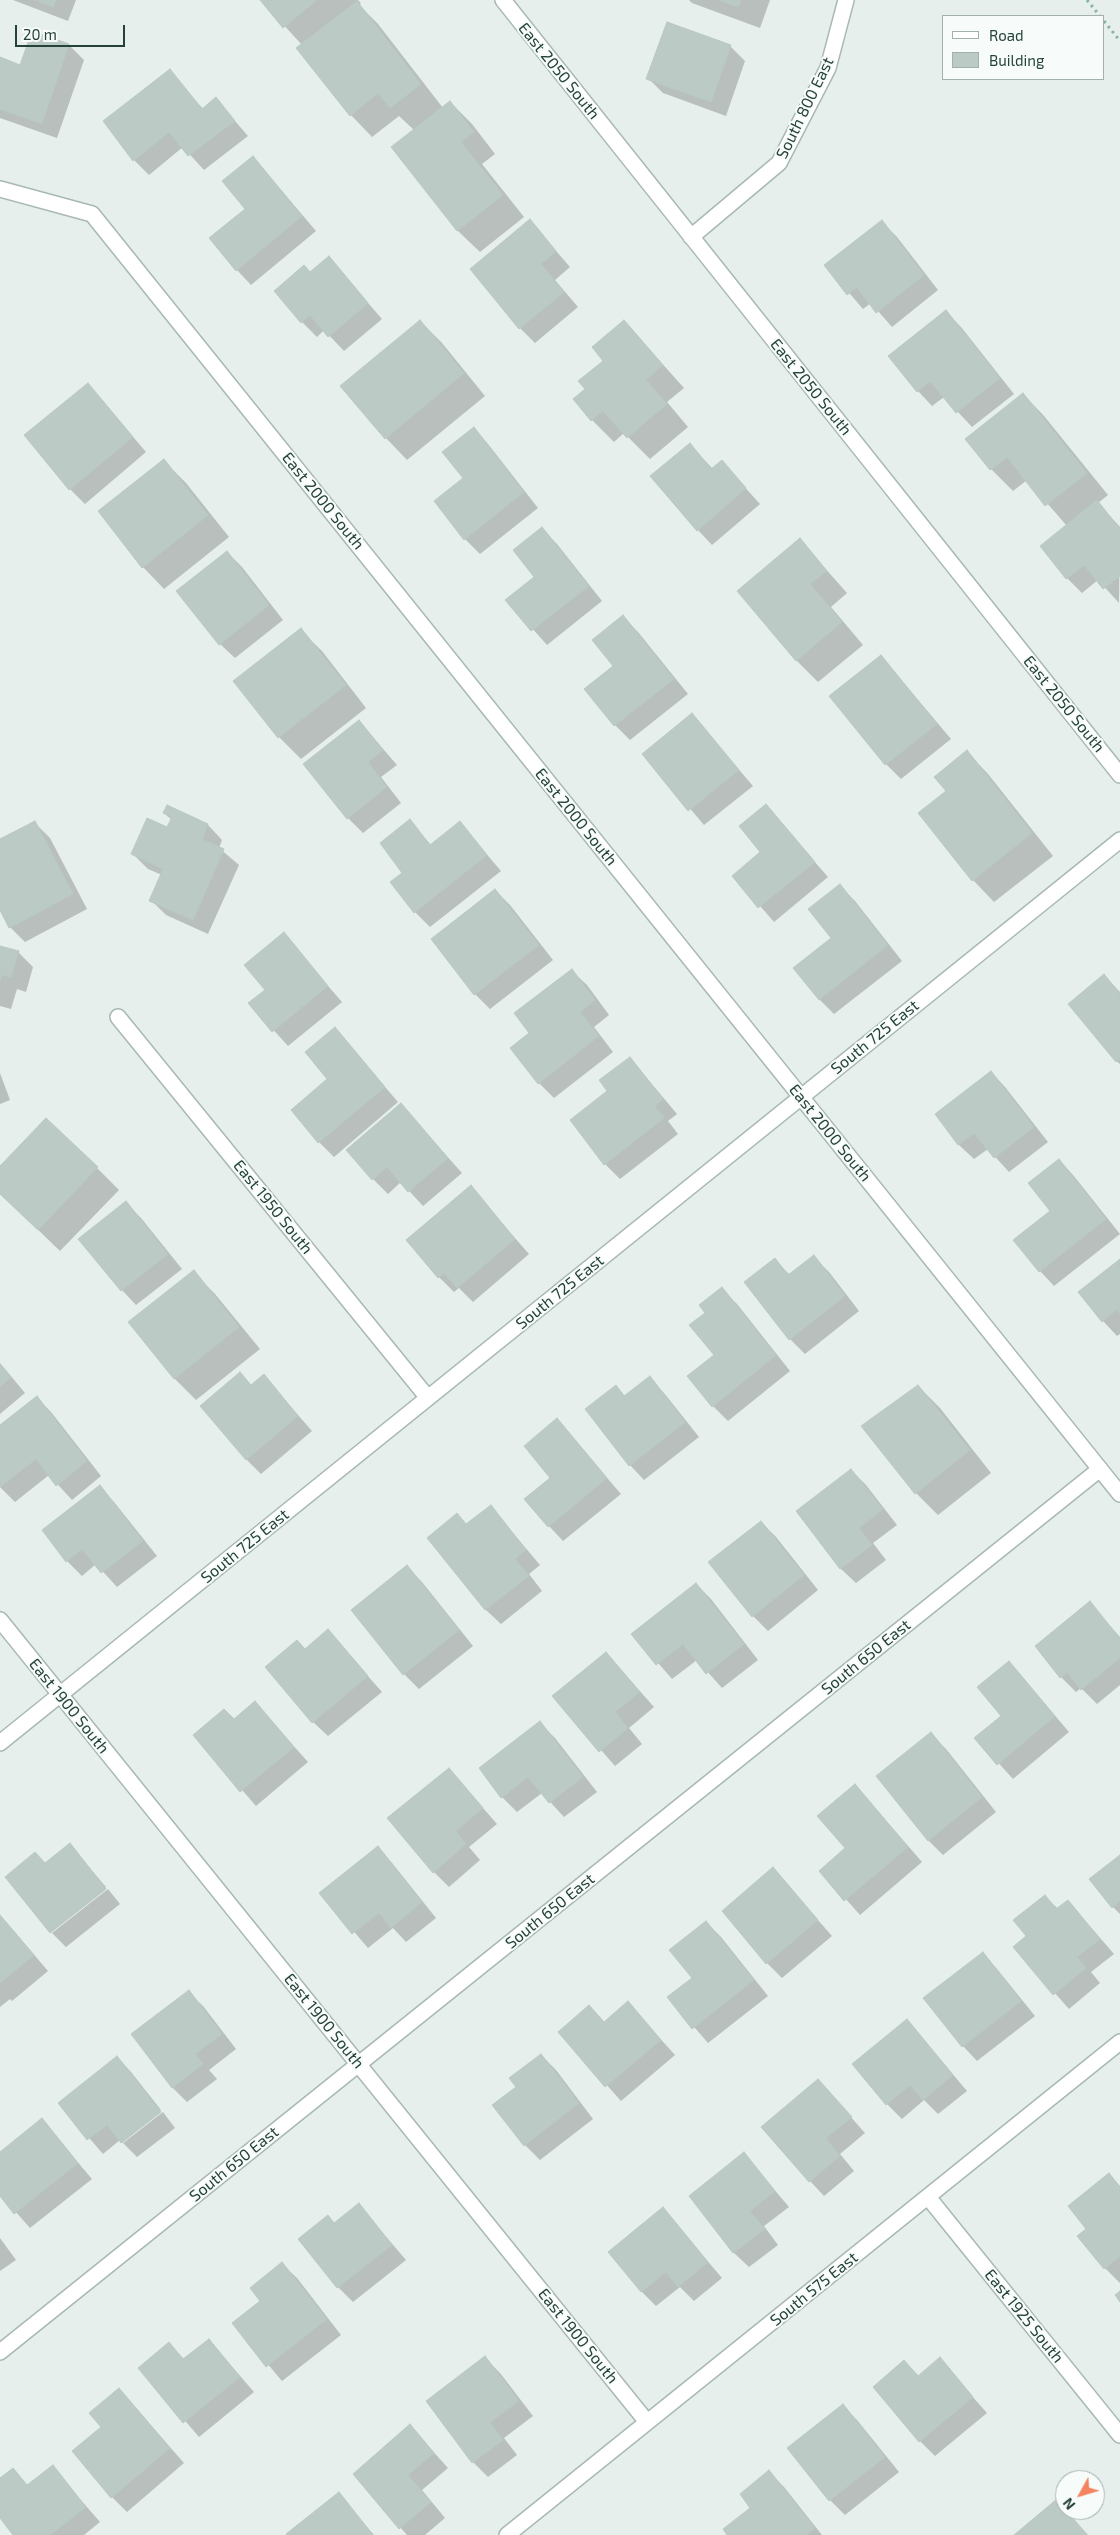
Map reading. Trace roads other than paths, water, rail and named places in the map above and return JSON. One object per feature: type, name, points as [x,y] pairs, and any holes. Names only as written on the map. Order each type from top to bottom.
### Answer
[{"type":"street","name":"East 2050 South","points":[[503,0],[1120,775]]},
{"type":"street","name":"South 800 East","points":[[692,237],[779,163],[828,68],[846,0]]},
{"type":"street","name":"East 2000 South","points":[[0,190],[92,214],[1120,1494]]},
{"type":"street","name":"South 725 East","points":[[0,1743],[1120,840]]},
{"type":"street","name":"East 1950 South","points":[[118,1017],[428,1398]]},
{"type":"street","name":"South 650 East","points":[[0,2352],[1100,1469]]},
{"type":"street","name":"East 1900 South","points":[[0,1620],[647,2422]]},
{"type":"street","name":"South 575 East","points":[[507,2535],[1120,2042]]},
{"type":"street","name":"East 1925 South","points":[[928,2197],[1120,2435]]}]
